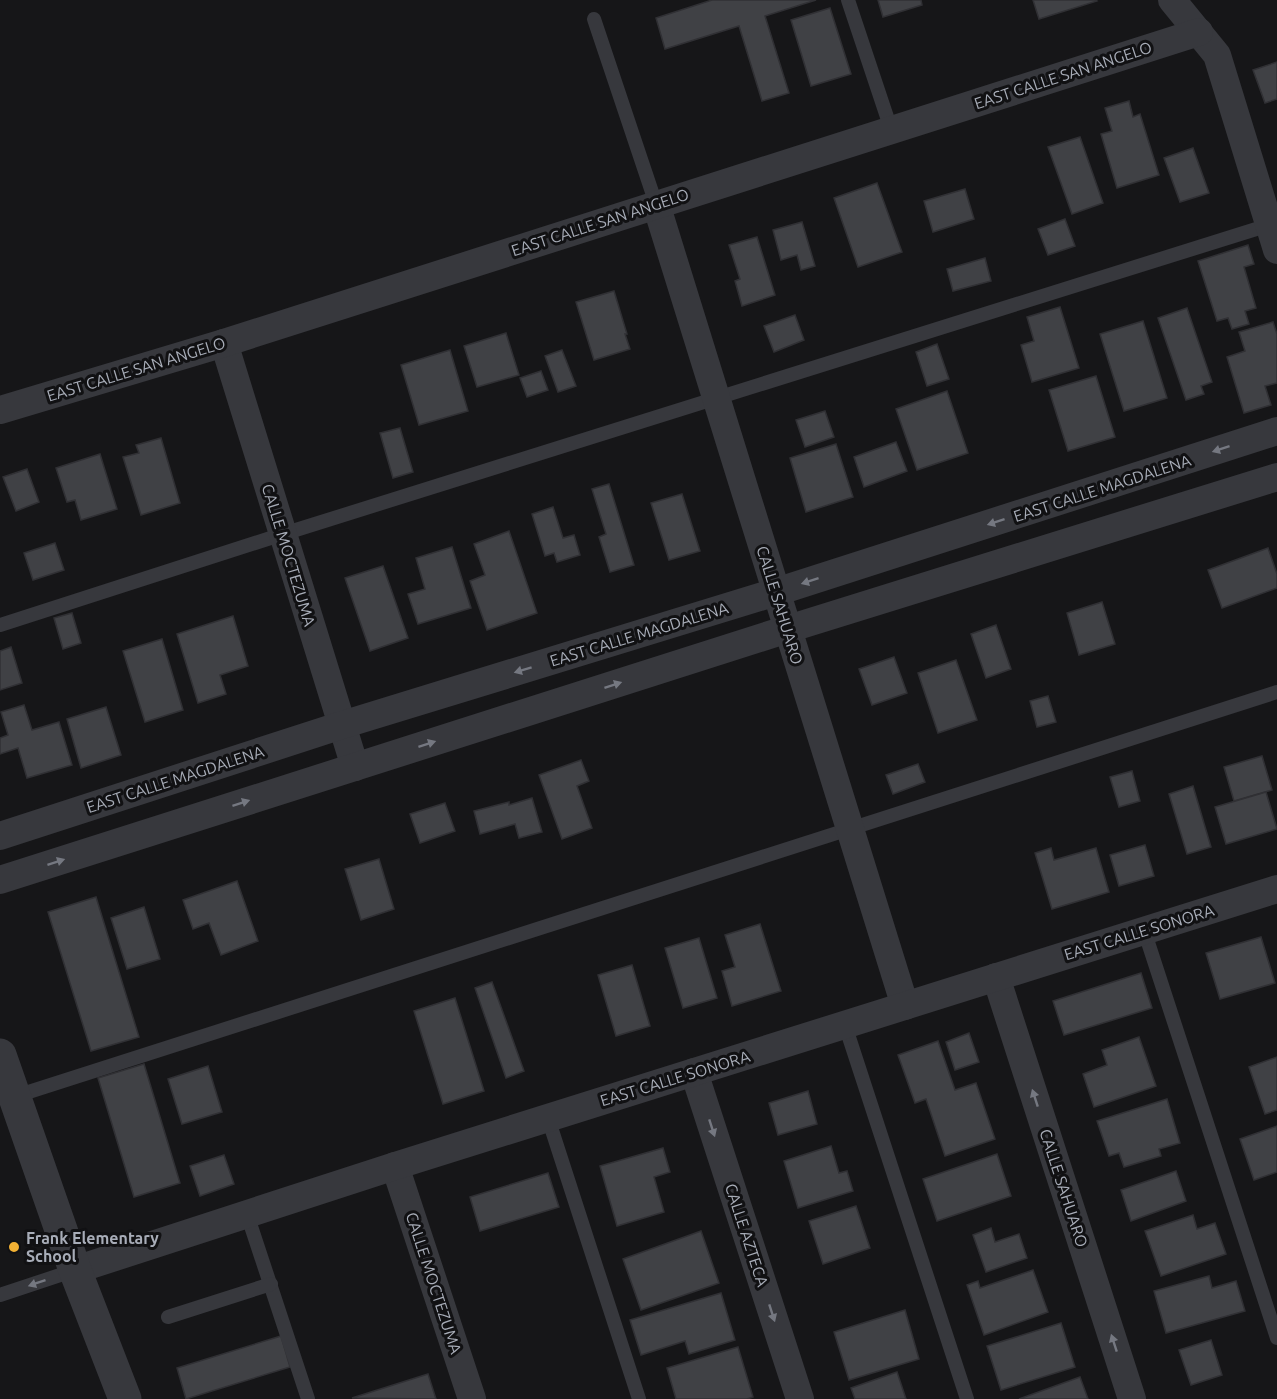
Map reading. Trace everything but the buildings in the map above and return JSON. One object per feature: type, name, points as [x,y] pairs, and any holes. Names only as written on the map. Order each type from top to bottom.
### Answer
[{"type":"street","points":[[1172,0],[1217,55],[1273,237]]},
{"type":"street","name":"EAST CALLE SAN ANGELO","points":[[0,410],[224,343],[1199,32]]},
{"type":"street","name":"CALLE SAHUARO","points":[[656,204],[905,1006]]},
{"type":"street","name":"CALLE MOCTEZUMA","points":[[224,343],[355,766]]},
{"type":"street","name":"EAST CALLE MAGDALENA","points":[[0,836],[342,725],[776,592],[1277,432]]},
{"type":"street","points":[[0,880],[788,629],[1277,477]]},
{"type":"street","name":"EAST CALLE SONORA","points":[[75,1270],[395,1166],[1277,889]]},
{"type":"street","name":"CALLE SAHUARO","points":[[996,977],[1131,1399]]},
{"type":"street","points":[[0,1055],[75,1270],[125,1399]]},
{"type":"street","name":"CALLE AZTECA","points":[[694,1072],[800,1399]]},
{"type":"street","name":"CALLE MOCTEZUMA","points":[[395,1166],[472,1399]]},
{"type":"lane","points":[[848,0],[891,129]]},
{"type":"lane","points":[[594,19],[656,204]]},
{"type":"lane","points":[[0,625],[717,399],[1273,237]]},
{"type":"lane","points":[[13,1097],[1277,692]]},
{"type":"lane","points":[[1144,930],[1277,1338]]},
{"type":"lane","points":[[845,1025],[967,1399]]},
{"type":"lane","points":[[548,1118],[639,1399]]},
{"type":"lane","points":[[247,1214],[308,1399]]},
{"type":"lane","points":[[0,1295],[75,1270]]},
{"type":"lane","points":[[168,1317],[271,1284]]},
{"type":"place","name":"Frank Elementary School","points":[[14,1247]]}]
